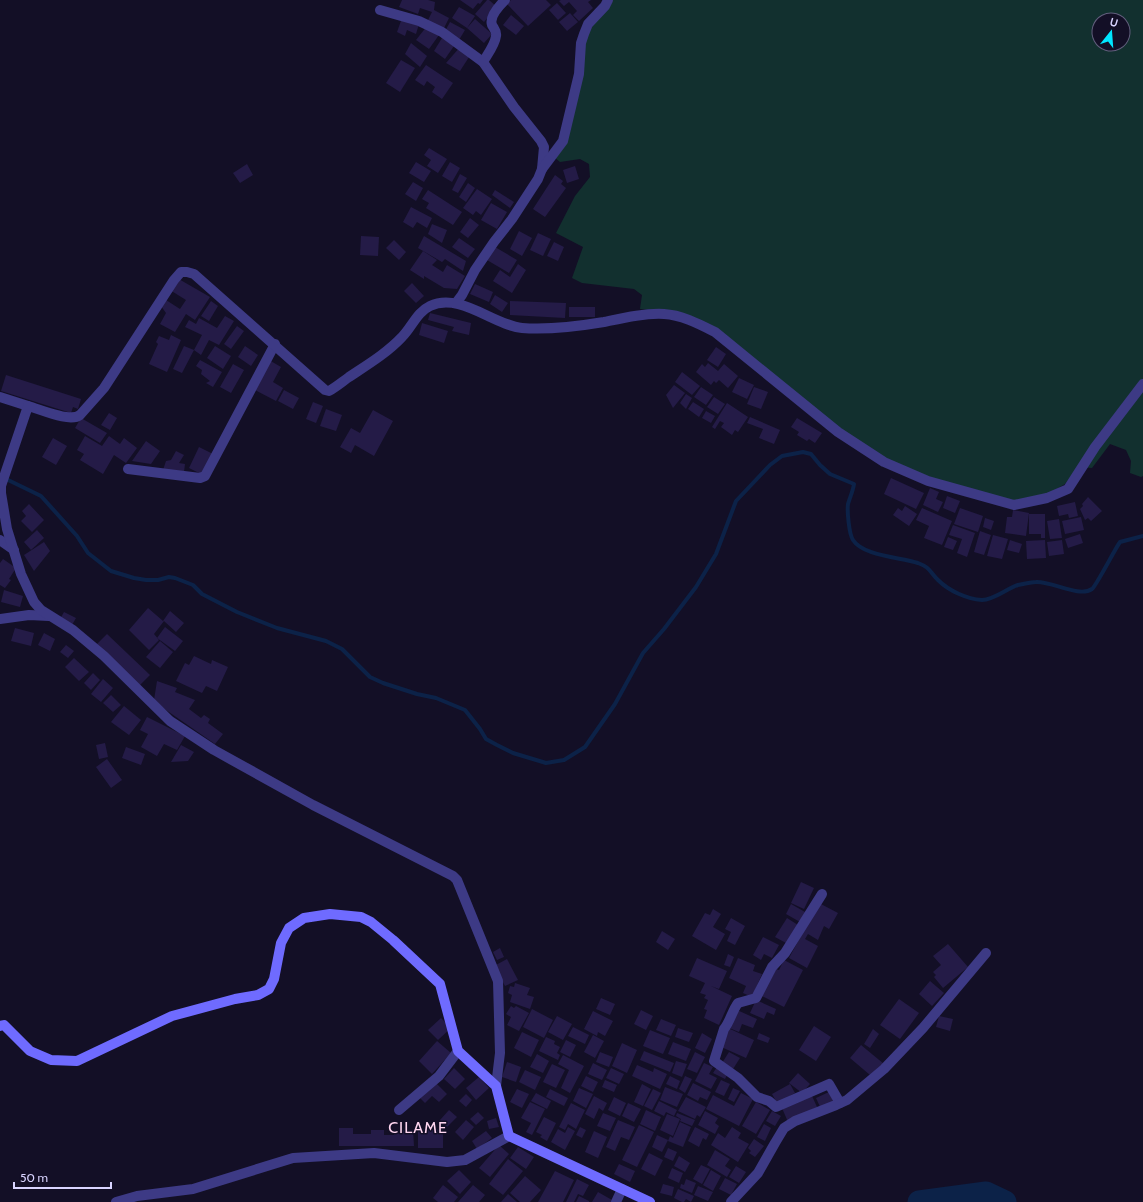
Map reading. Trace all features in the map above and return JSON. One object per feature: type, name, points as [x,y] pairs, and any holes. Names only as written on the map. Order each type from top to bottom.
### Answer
[{"type":"street","points":[[484,62],[496,38],[492,20],[505,0]]},
{"type":"street","points":[[456,302],[462,295],[474,270],[512,219],[538,179],[542,169],[563,141],[579,74],[584,34],[588,24],[608,0]]},
{"type":"street","points":[[380,10],[419,21],[442,32],[484,62],[514,107],[541,141],[544,147],[542,169]]},
{"type":"street","points":[[0,397],[69,418],[80,415],[104,388],[181,272],[194,274],[275,344],[325,390],[329,391],[374,361],[403,336],[420,313],[430,306],[438,304],[456,302],[521,328],[557,327],[664,314],[681,317],[715,332],[838,432],[861,445],[884,462],[928,481],[1014,505],[1048,498],[1068,489],[1095,447],[1143,384]]},
{"type":"street","points":[[128,469],[200,478],[205,476],[275,344]]},
{"type":"street","points":[[28,406],[1,486],[1,493],[7,529],[21,574],[34,602],[40,610],[53,616],[73,630],[104,656],[170,721],[214,750],[313,805],[453,876],[457,880],[498,981],[500,1053],[496,1086],[509,1136]]},
{"type":"street","points":[[0,540],[14,550]]},
{"type":"street","points":[[0,619],[29,615],[53,616]]},
{"type":"street","points":[[822,894],[785,953],[772,967],[756,998],[738,1003],[734,1009],[724,1029],[714,1061],[738,1078],[757,1097],[770,1101],[776,1107],[829,1084],[840,1103]]},
{"type":"street","points":[[0,1026],[4,1025],[30,1051],[51,1060],[77,1061],[172,1016],[235,999],[258,996],[268,989],[274,979],[281,943],[289,928],[304,918],[330,914],[361,917],[371,922],[393,940],[440,984],[458,1051],[496,1086]]},
{"type":"street","points":[[731,1202],[758,1173],[784,1128],[795,1120],[847,1100],[884,1069],[923,1028],[986,953]]},
{"type":"street","points":[[399,1110],[439,1076],[458,1051]]},
{"type":"street","points":[[509,1136],[650,1202]]},
{"type":"street","points":[[116,1202],[137,1196],[193,1189],[293,1158],[374,1153],[447,1162],[465,1160],[509,1136]]},
{"type":"street","points":[[616,1202],[622,1189]]},
{"type":"green space","points":[[611,0],[1143,0],[1143,476],[1141,477],[1130,473],[1131,461],[1126,450],[1110,444],[1092,468],[1078,467],[1065,484],[1046,495],[1015,501],[929,478],[886,459],[839,429],[717,329],[664,311],[640,309],[642,295],[634,289],[582,283],[572,278],[583,247],[556,233],[575,196],[590,177],[589,164],[580,159],[560,162],[554,157],[586,35]]},
{"type":"building","points":[[402,0],[428,0],[435,2],[434,10],[449,18],[442,32],[426,24],[432,12],[420,8],[418,14],[399,7]]},
{"type":"building","points":[[460,0],[483,0],[473,9]]},
{"type":"building","points":[[487,0],[497,7],[484,22],[475,14]]},
{"type":"building","points":[[511,0],[546,0],[551,5],[528,26],[507,4]]},
{"type":"building","points":[[591,0],[588,2],[593,8],[579,21],[573,15],[577,11],[569,2],[564,6],[559,1]]},
{"type":"building","points":[[557,3],[566,13],[558,20],[549,10]]},
{"type":"building","points":[[459,7],[475,16],[467,28],[452,18]]},
{"type":"building","points":[[570,13],[578,22],[567,31],[559,22]]},
{"type":"building","points":[[511,15],[524,26],[516,35],[503,25]]},
{"type":"building","points":[[402,18],[419,24],[416,34],[407,30],[405,36],[397,32]]},
{"type":"building","points":[[475,19],[492,34],[484,43],[467,28]]},
{"type":"building","points":[[450,22],[465,30],[459,40],[444,33]]},
{"type":"building","points":[[427,26],[439,35],[429,49],[416,40]]},
{"type":"building","points":[[442,38],[454,46],[445,59],[434,51]]},
{"type":"building","points":[[411,43],[427,56],[420,67],[405,54]]},
{"type":"building","points":[[461,46],[471,54],[460,71],[446,63]]},
{"type":"building","points":[[401,60],[415,68],[400,92],[386,83]]},
{"type":"building","points":[[426,65],[453,83],[442,99],[432,92],[435,87],[427,81],[424,86],[415,80]]},
{"type":"building","points":[[429,148],[447,159],[438,173],[427,166],[431,160],[424,155]]},
{"type":"building","points":[[416,162],[431,171],[424,182],[409,173]]},
{"type":"building","points":[[450,162],[460,168],[452,182],[442,176]]},
{"type":"building","points":[[247,164],[253,175],[240,183],[233,173]]},
{"type":"building","points":[[575,166],[579,179],[567,183],[563,170]]},
{"type":"building","points":[[460,174],[467,178],[458,193],[452,190]]},
{"type":"building","points":[[555,175],[563,181],[561,184],[566,188],[545,217],[533,209]]},
{"type":"building","points":[[413,182],[423,188],[416,201],[405,194]]},
{"type":"building","points":[[468,183],[475,188],[466,202],[459,197]]},
{"type":"building","points":[[477,189],[492,199],[481,215],[476,211],[473,215],[463,208]]},
{"type":"building","points":[[428,190],[462,212],[453,225],[426,208],[429,203],[422,199]]},
{"type":"building","points":[[495,190],[514,202],[510,208],[492,195]]},
{"type":"building","points":[[491,203],[507,212],[497,229],[481,220]]},
{"type":"building","points":[[411,207],[432,218],[427,228],[417,222],[413,228],[403,222]]},
{"type":"building","points":[[470,218],[479,225],[468,238],[460,232]]},
{"type":"building","points":[[432,224],[447,230],[442,243],[428,234]]},
{"type":"building","points":[[519,231],[532,238],[522,256],[510,249]]},
{"type":"building","points":[[538,233],[551,239],[543,256],[530,250]]},
{"type":"building","points":[[361,236],[379,237],[378,256],[360,255]]},
{"type":"building","points":[[424,236],[466,261],[463,271],[445,259],[442,262],[418,248]]},
{"type":"building","points":[[459,238],[475,249],[468,258],[452,247]]},
{"type":"building","points":[[394,240],[406,252],[399,260],[386,248]]},
{"type":"building","points":[[554,242],[564,247],[558,261],[547,256]]},
{"type":"building","points":[[495,247],[517,260],[509,273],[487,260]]},
{"type":"building","points":[[423,251],[437,260],[432,265],[443,272],[447,265],[465,276],[457,289],[444,288],[424,276],[424,279],[410,270]]},
{"type":"building","points":[[518,264],[526,270],[512,293],[493,281],[500,270],[510,277]]},
{"type":"building","points":[[177,278],[210,297],[195,320],[186,314],[175,332],[160,324],[166,313],[161,306],[166,300],[180,309],[186,300],[170,290]]},
{"type":"building","points":[[412,283],[424,296],[416,303],[404,291]]},
{"type":"building","points":[[475,284],[493,292],[489,302],[470,294]]},
{"type":"building","points":[[495,295],[508,303],[502,312],[490,304]]},
{"type":"building","points":[[211,301],[218,306],[209,321],[201,316]]},
{"type":"building","points":[[510,301],[566,303],[565,318],[510,315]]},
{"type":"building","points":[[569,307],[595,307],[595,317],[569,317]]},
{"type":"building","points":[[430,313],[471,323],[469,335],[452,331],[454,327],[428,320]]},
{"type":"building","points":[[225,316],[234,321],[219,345],[209,340],[201,355],[194,350],[202,335],[185,327],[189,320],[196,324],[199,318],[217,328]]},
{"type":"building","points":[[422,323],[448,331],[444,343],[419,335]]},
{"type":"building","points":[[237,326],[244,331],[231,349],[224,344]]},
{"type":"building","points":[[171,335],[181,340],[167,372],[149,364],[158,344],[156,342],[159,336],[169,340]]},
{"type":"building","points":[[184,346],[194,350],[182,373],[173,369]]},
{"type":"building","points":[[215,346],[231,356],[223,369],[207,358]]},
{"type":"building","points":[[245,346],[258,355],[251,366],[238,357]]},
{"type":"building","points":[[716,347],[726,354],[718,367],[707,360]]},
{"type":"building","points":[[200,360],[222,372],[213,387],[206,383],[210,381],[201,374],[202,370],[196,366]]},
{"type":"building","points":[[269,360],[281,367],[273,382],[283,388],[276,401],[253,389]]},
{"type":"building","points":[[708,363],[718,371],[724,364],[738,376],[728,388],[719,380],[716,383],[714,381],[711,385],[696,372],[702,364],[705,367]]},
{"type":"building","points":[[233,364],[244,370],[231,393],[220,387]]},
{"type":"building","points":[[682,372],[700,386],[692,395],[675,382]]},
{"type":"building","points":[[6,375],[81,399],[78,409],[73,407],[71,413],[1,391]]},
{"type":"building","points":[[739,378],[754,385],[747,399],[732,392]]},
{"type":"building","points":[[674,385],[685,393],[673,408],[666,395]]},
{"type":"building","points":[[701,387],[713,395],[706,405],[694,397]]},
{"type":"building","points":[[754,387],[768,392],[761,409],[747,404]]},
{"type":"building","points":[[284,390],[299,398],[293,409],[278,401]]},
{"type":"building","points":[[686,394],[692,398],[686,409],[680,403]]},
{"type":"building","points":[[714,397],[725,404],[718,414],[707,407]]},
{"type":"building","points":[[313,402],[323,406],[316,423],[306,419]]},
{"type":"building","points":[[693,402],[704,409],[699,417],[688,409]]},
{"type":"building","points":[[727,403],[748,417],[738,432],[735,430],[732,435],[721,427],[724,423],[720,421],[715,429],[712,427]]},
{"type":"building","points":[[326,409],[342,415],[336,431],[320,426]]},
{"type":"building","points":[[373,410],[393,421],[374,456],[355,445],[351,453],[340,447],[351,428],[360,433]]},
{"type":"building","points":[[706,411],[715,416],[711,423],[702,418]]},
{"type":"building","points":[[109,413],[117,418],[110,430],[101,425]]},
{"type":"building","points":[[750,417],[780,430],[774,444],[759,438],[763,429],[747,423]]},
{"type":"building","points":[[81,418],[107,433],[100,443],[75,428]]},
{"type":"building","points":[[797,418],[822,433],[815,443],[809,439],[807,441],[797,435],[799,432],[791,427]]},
{"type":"building","points":[[85,436],[102,446],[109,436],[120,444],[124,438],[137,448],[126,463],[114,455],[103,474],[80,460],[84,454],[77,450]]},
{"type":"building","points":[[53,438],[67,446],[56,465],[42,457]]},
{"type":"building","points":[[146,441],[160,451],[151,464],[132,461]]},
{"type":"building","points":[[199,447],[213,454],[203,475],[189,468]]},
{"type":"building","points":[[176,451],[184,455],[179,463],[185,464],[184,472],[163,470],[166,461],[171,460]]},
{"type":"building","points":[[891,478],[924,493],[916,509],[884,494]]},
{"type":"building","points":[[930,488],[939,492],[936,499],[943,502],[938,512],[923,505]]},
{"type":"building","points":[[947,496],[960,501],[955,513],[943,508]]},
{"type":"building","points":[[1088,497],[1102,511],[1091,521],[1088,518],[1085,520],[1080,509]]},
{"type":"building","points":[[1075,502],[1078,516],[1069,518],[1068,514],[1059,516],[1057,506]]},
{"type":"building","points":[[29,504],[44,520],[32,532],[21,521],[26,516],[22,511]]},
{"type":"building","points":[[905,506],[917,514],[909,526],[893,515],[898,508],[902,511]]},
{"type":"building","points":[[922,508],[952,521],[942,545],[924,538],[929,526],[916,520]]},
{"type":"building","points":[[960,508],[983,516],[978,532],[954,524]]},
{"type":"building","points":[[1013,510],[1029,513],[1026,536],[1005,533],[1007,517],[1012,517]]},
{"type":"building","points":[[1029,514],[1045,514],[1045,538],[1041,538],[1041,534],[1029,534]]},
{"type":"building","points":[[1081,517],[1084,530],[1065,534],[1062,521]]},
{"type":"building","points":[[985,518],[994,521],[991,530],[983,527]]},
{"type":"building","points":[[1059,519],[1062,538],[1050,539],[1047,521]]},
{"type":"building","points":[[953,525],[975,533],[967,557],[957,553],[962,539],[949,535]]},
{"type":"building","points":[[37,530],[44,538],[31,550],[24,542]]},
{"type":"building","points":[[980,531],[991,535],[984,555],[974,552]]},
{"type":"building","points":[[1080,534],[1083,543],[1068,548],[1065,539]]},
{"type":"building","points":[[993,535],[1008,539],[1002,559],[987,556]]},
{"type":"building","points":[[948,537],[957,541],[953,550],[944,547]]},
{"type":"building","points":[[1010,540],[1022,544],[1019,553],[1007,550]]},
{"type":"building","points":[[1045,540],[1046,558],[1027,559],[1026,541]]},
{"type":"building","points":[[1062,540],[1064,554],[1049,556],[1047,542]]},
{"type":"building","points":[[44,542],[50,551],[34,571],[24,555]]},
{"type":"building","points":[[3,559],[16,568],[9,579],[11,580],[5,588],[0,585],[0,563]]},
{"type":"building","points":[[4,590],[23,596],[20,607],[1,602]]},
{"type":"building","points":[[148,608],[163,621],[170,611],[184,623],[176,632],[164,621],[154,634],[159,640],[149,650],[129,630]]},
{"type":"building","points":[[64,612],[76,618],[72,625],[60,619]]},
{"type":"building","points":[[165,627],[183,641],[175,651],[157,638]]},
{"type":"building","points":[[15,628],[34,633],[31,646],[11,641]]},
{"type":"building","points":[[44,633],[55,639],[50,651],[38,645]]},
{"type":"building","points":[[107,634],[150,675],[139,686],[96,645]]},
{"type":"building","points":[[160,641],[173,652],[160,668],[146,657]]},
{"type":"building","points":[[66,645],[74,651],[68,658],[60,652]]},
{"type":"building","points":[[194,656],[211,664],[212,660],[228,667],[217,691],[206,686],[202,693],[176,681],[185,663],[189,665]]},
{"type":"building","points":[[74,658],[89,672],[79,681],[65,667]]},
{"type":"building","points":[[93,673],[100,680],[91,690],[84,683]]},
{"type":"building","points":[[103,679],[113,688],[101,702],[91,694]]},
{"type":"building","points":[[157,681],[177,688],[175,692],[195,700],[189,709],[201,718],[204,715],[210,719],[208,723],[223,734],[215,744],[154,700]]},
{"type":"building","points":[[111,695],[121,705],[113,712],[103,703]]},
{"type":"building","points":[[124,706],[141,720],[129,735],[111,722]]},
{"type":"building","points":[[147,717],[185,736],[177,750],[164,744],[157,756],[141,747],[148,734],[140,730]]},
{"type":"building","points":[[105,743],[108,757],[99,759],[96,745]]},
{"type":"building","points":[[181,745],[194,752],[188,761],[171,762]]},
{"type":"building","points":[[126,747],[145,754],[141,765],[122,758]]},
{"type":"building","points":[[107,759],[122,780],[111,788],[96,767]]},
{"type":"building","points":[[801,882],[814,888],[804,909],[791,903]]},
{"type":"building","points":[[819,903],[838,913],[829,929],[824,926],[818,940],[808,934],[805,939],[818,946],[807,968],[789,958]]},
{"type":"building","points":[[791,904],[805,912],[800,922],[786,914]]},
{"type":"building","points":[[713,909],[721,914],[713,927],[725,934],[716,950],[692,936],[705,913],[710,915]]},
{"type":"building","points":[[731,918],[745,926],[735,945],[727,941],[731,932],[725,929]]},
{"type":"building","points":[[787,918],[798,925],[786,943],[775,937]]},
{"type":"building","points":[[662,931],[675,939],[668,950],[656,942]]},
{"type":"building","points":[[763,937],[779,945],[772,958],[764,954],[761,960],[753,955]]},
{"type":"building","points":[[948,944],[968,967],[943,988],[934,977],[936,975],[933,972],[941,965],[933,956]]},
{"type":"building","points":[[500,948],[504,957],[497,960],[493,952]]},
{"type":"building","points":[[728,954],[734,957],[730,967],[724,965]]},
{"type":"building","points":[[697,958],[727,971],[719,989],[711,986],[732,996],[719,1025],[704,1018],[707,1010],[704,1009],[708,1000],[704,998],[706,995],[700,993],[705,983],[689,976]]},
{"type":"building","points":[[738,958],[755,965],[753,971],[762,974],[752,997],[743,993],[746,986],[729,978]]},
{"type":"building","points":[[507,959],[518,980],[505,986],[494,966]]},
{"type":"building","points":[[784,960],[803,970],[784,1007],[762,996],[776,969],[779,970]]},
{"type":"building","points":[[930,981],[944,993],[932,1006],[919,994]]},
{"type":"building","points":[[515,983],[530,988],[527,995],[534,997],[530,1009],[510,1002],[512,995],[508,993],[510,986],[514,987]]},
{"type":"building","points":[[601,998],[615,1004],[610,1015],[596,1009]]},
{"type":"building","points":[[899,999],[919,1013],[900,1039],[880,1025]]},
{"type":"building","points":[[756,1000],[776,1009],[774,1015],[767,1012],[764,1019],[750,1013]]},
{"type":"building","points":[[511,1006],[514,1008],[516,1006],[529,1013],[519,1031],[507,1025],[511,1017],[506,1014]]},
{"type":"building","points":[[532,1009],[553,1020],[544,1038],[523,1027]]},
{"type":"building","points":[[641,1010],[653,1016],[646,1030],[634,1024]]},
{"type":"building","points":[[737,1010],[757,1019],[753,1028],[742,1024],[739,1032],[729,1028]]},
{"type":"building","points":[[593,1011],[613,1021],[605,1036],[598,1032],[597,1036],[584,1029]]},
{"type":"building","points":[[557,1016],[572,1024],[563,1040],[548,1032]]},
{"type":"building","points":[[939,1016],[953,1019],[950,1031],[936,1027]]},
{"type":"building","points":[[441,1018],[451,1028],[438,1040],[428,1030]]},
{"type":"building","points":[[661,1019],[676,1025],[671,1036],[656,1030]]},
{"type":"building","points":[[814,1026],[831,1037],[816,1061],[799,1050]]},
{"type":"building","points":[[573,1027],[589,1035],[585,1044],[568,1036]]},
{"type":"building","points":[[678,1028],[693,1033],[689,1042],[675,1037]]},
{"type":"building","points":[[728,1028],[754,1040],[746,1058],[719,1046]]},
{"type":"building","points":[[873,1029],[879,1034],[870,1048],[864,1044]]},
{"type":"building","points":[[650,1030],[670,1038],[663,1054],[643,1046]]},
{"type":"building","points":[[522,1032],[539,1040],[531,1057],[514,1048]]},
{"type":"building","points":[[702,1033],[712,1039],[705,1053],[695,1048]]},
{"type":"building","points":[[759,1033],[770,1038],[768,1043],[757,1039]]},
{"type":"building","points":[[593,1035],[604,1041],[595,1058],[584,1052]]},
{"type":"building","points":[[546,1037],[555,1041],[554,1044],[560,1047],[557,1053],[560,1055],[558,1060],[539,1051]]},
{"type":"building","points":[[566,1040],[576,1045],[570,1057],[560,1052]]},
{"type":"building","points":[[437,1041],[451,1053],[432,1074],[419,1061]]},
{"type":"building","points":[[673,1042],[691,1049],[686,1061],[668,1054]]},
{"type":"building","points":[[622,1043],[637,1050],[627,1073],[612,1066]]},
{"type":"building","points":[[861,1045],[884,1064],[870,1075],[850,1058]]},
{"type":"building","points":[[644,1051],[674,1063],[670,1072],[640,1060]]},
{"type":"building","points":[[600,1052],[613,1057],[609,1067],[596,1062]]},
{"type":"building","points":[[695,1052],[705,1057],[697,1073],[687,1069]]},
{"type":"building","points":[[729,1052],[740,1058],[733,1069],[722,1063]]},
{"type":"building","points":[[537,1054],[549,1061],[543,1073],[530,1067]]},
{"type":"building","points":[[563,1055],[584,1066],[570,1093],[561,1088],[569,1070],[558,1064]]},
{"type":"building","points":[[676,1061],[687,1064],[682,1077],[672,1073]]},
{"type":"building","points":[[507,1062],[521,1067],[516,1082],[502,1077]]},
{"type":"building","points":[[593,1063],[607,1070],[602,1080],[588,1074]]},
{"type":"building","points":[[704,1063],[713,1067],[709,1074],[717,1078],[711,1089],[695,1081]]},
{"type":"building","points":[[552,1064],[565,1070],[556,1088],[543,1082]]},
{"type":"building","points":[[637,1065],[653,1072],[654,1068],[667,1074],[660,1089],[632,1076]]},
{"type":"building","points":[[717,1067],[728,1073],[725,1079],[713,1073]]},
{"type":"building","points":[[454,1068],[465,1079],[455,1089],[444,1079]]},
{"type":"building","points":[[611,1068],[624,1074],[619,1084],[606,1078]]},
{"type":"building","points":[[525,1070],[541,1077],[535,1090],[519,1082]]},
{"type":"building","points":[[798,1073],[810,1084],[802,1093],[789,1083]]},
{"type":"building","points":[[586,1076],[598,1082],[593,1092],[581,1086]]},
{"type":"building","points":[[670,1076],[680,1081],[677,1089],[666,1084]]},
{"type":"building","points":[[685,1076],[692,1079],[685,1093],[679,1089]]},
{"type":"building","points":[[479,1077],[489,1088],[476,1100],[466,1088]]},
{"type":"building","points":[[605,1080],[617,1085],[614,1092],[602,1087]]},
{"type":"building","points":[[721,1080],[730,1084],[724,1096],[715,1092]]},
{"type":"building","points":[[435,1082],[447,1094],[439,1102],[432,1096],[425,1103],[420,1098]]},
{"type":"building","points":[[693,1083],[711,1092],[707,1100],[700,1097],[698,1101],[687,1095]]},
{"type":"building","points":[[642,1084],[651,1089],[643,1106],[634,1102]]},
{"type":"building","points":[[790,1084],[795,1093],[777,1103],[772,1094]]},
{"type":"building","points":[[665,1087],[683,1094],[677,1107],[660,1100]]},
{"type":"building","points":[[579,1088],[593,1094],[586,1108],[573,1101]]},
{"type":"building","points":[[733,1088],[740,1091],[734,1102],[728,1099]]},
{"type":"building","points":[[517,1089],[529,1094],[522,1108],[510,1102]]},
{"type":"building","points":[[550,1089],[568,1098],[564,1106],[546,1097]]},
{"type":"building","points":[[653,1089],[661,1093],[652,1110],[644,1106]]},
{"type":"building","points":[[829,1092],[834,1103],[821,1109],[816,1098]]},
{"type":"building","points":[[536,1093],[551,1101],[547,1109],[531,1101]]},
{"type":"building","points":[[741,1093],[753,1099],[739,1126],[706,1109],[713,1095],[734,1106]]},
{"type":"building","points":[[466,1094],[472,1100],[466,1107],[459,1101]]},
{"type":"building","points":[[594,1096],[607,1103],[603,1111],[599,1108],[594,1119],[585,1114]]},
{"type":"building","points":[[812,1096],[817,1107],[788,1122],[782,1108]]},
{"type":"building","points":[[614,1097],[626,1103],[620,1116],[608,1110]]},
{"type":"building","points":[[686,1097],[706,1107],[700,1117],[697,1115],[695,1119],[678,1111]]},
{"type":"building","points":[[659,1101],[677,1110],[674,1116],[666,1112],[664,1116],[654,1111]]},
{"type":"building","points":[[530,1102],[545,1109],[532,1135],[526,1132],[531,1123],[521,1118]]},
{"type":"building","points":[[756,1102],[770,1110],[756,1134],[742,1126]]},
{"type":"building","points":[[571,1103],[585,1110],[576,1129],[568,1124],[565,1130],[559,1127]]},
{"type":"building","points":[[628,1103],[641,1109],[634,1122],[622,1116]]},
{"type":"building","points":[[449,1110],[457,1117],[447,1127],[440,1120]]},
{"type":"building","points":[[646,1110],[661,1117],[655,1131],[640,1124]]},
{"type":"building","points":[[705,1111],[718,1118],[715,1123],[719,1126],[715,1134],[698,1125]]},
{"type":"building","points":[[772,1111],[781,1116],[775,1126],[766,1121]]},
{"type":"building","points":[[478,1112],[484,1118],[476,1125],[470,1119]]},
{"type":"building","points":[[603,1113],[616,1118],[610,1131],[597,1126]]},
{"type":"building","points":[[677,1113],[695,1120],[692,1126],[680,1121],[681,1119],[676,1116]]},
{"type":"building","points":[[667,1114],[680,1119],[673,1136],[660,1130]]},
{"type":"building","points":[[544,1117],[556,1123],[547,1141],[540,1137],[542,1135],[536,1132]]},
{"type":"building","points":[[496,1118],[499,1127],[489,1129],[487,1121]]},
{"type":"building","points":[[466,1120],[474,1127],[463,1140],[455,1132]]},
{"type":"building","points":[[618,1120],[635,1127],[629,1140],[621,1137],[615,1151],[606,1147]]},
{"type":"building","points":[[680,1122],[691,1127],[683,1147],[668,1141],[670,1136],[673,1138]]},
{"type":"building","points":[[764,1124],[771,1128],[765,1141],[757,1137]]},
{"type":"building","points":[[639,1125],[654,1132],[637,1167],[622,1160]]},
{"type":"building","points":[[568,1127],[575,1131],[565,1150],[551,1142],[558,1129],[565,1133]]},
{"type":"building","points":[[580,1127],[586,1130],[582,1138],[576,1135]]},
{"type":"building","points":[[695,1127],[709,1134],[706,1140],[703,1138],[699,1147],[688,1141]]},
{"type":"building","points":[[732,1127],[741,1133],[738,1138],[749,1144],[738,1162],[711,1145],[718,1133],[725,1138]]},
{"type":"building","points":[[339,1128],[353,1128],[353,1134],[371,1134],[371,1130],[384,1130],[384,1135],[394,1135],[394,1130],[413,1130],[414,1146],[339,1146]]},
{"type":"building","points":[[418,1129],[443,1129],[443,1148],[418,1148]]},
{"type":"building","points":[[486,1131],[492,1138],[477,1149],[472,1141]]},
{"type":"building","points":[[594,1131],[607,1137],[598,1158],[585,1152]]},
{"type":"building","points":[[657,1135],[668,1140],[662,1152],[652,1147]]},
{"type":"building","points":[[754,1139],[764,1146],[755,1157],[749,1153],[751,1151],[748,1148]]},
{"type":"building","points":[[499,1145],[509,1154],[490,1177],[479,1168]]},
{"type":"building","points":[[518,1147],[534,1157],[526,1169],[510,1158]]},
{"type":"building","points":[[668,1148],[677,1152],[673,1161],[664,1157]]},
{"type":"building","points":[[715,1150],[730,1159],[725,1166],[731,1170],[727,1177],[707,1165]]},
{"type":"building","points":[[649,1153],[663,1160],[655,1176],[641,1169]]},
{"type":"building","points":[[679,1156],[690,1163],[685,1172],[674,1166]]},
{"type":"building","points":[[508,1159],[523,1171],[503,1195],[489,1184]]},
{"type":"building","points":[[619,1164],[635,1171],[630,1182],[614,1174]]},
{"type":"building","points":[[701,1165],[710,1169],[702,1184],[693,1179]]},
{"type":"building","points":[[736,1166],[746,1172],[739,1183],[729,1177]]},
{"type":"building","points":[[672,1168],[683,1173],[679,1183],[668,1178]]},
{"type":"building","points":[[459,1170],[471,1182],[460,1194],[447,1181]]},
{"type":"building","points":[[711,1170],[721,1176],[713,1191],[703,1185]]},
{"type":"building","points":[[555,1171],[574,1180],[563,1202],[538,1202]]},
{"type":"building","points":[[525,1176],[541,1190],[530,1202],[520,1202],[510,1193]]},
{"type":"building","points":[[725,1178],[737,1184],[731,1195],[719,1189]]},
{"type":"building","points":[[577,1179],[589,1185],[583,1196],[578,1194],[574,1202],[566,1202]]},
{"type":"building","points":[[686,1179],[696,1183],[692,1193],[680,1188],[681,1184],[684,1185]]},
{"type":"building","points":[[663,1184],[674,1187],[672,1196],[660,1193]]},
{"type":"building","points":[[443,1185],[458,1197],[454,1202],[438,1202],[433,1198]]},
{"type":"building","points":[[473,1185],[485,1195],[479,1202],[458,1202]]},
{"type":"building","points":[[698,1186],[713,1192],[708,1201],[694,1195]]},
{"type":"building","points":[[678,1189],[694,1196],[691,1202],[686,1199],[682,1202],[674,1198]]},
{"type":"building","points":[[598,1192],[612,1200],[611,1202],[592,1202]]},
{"type":"building","points":[[508,1194],[517,1202],[501,1202]]},
{"type":"building","points":[[579,1196],[589,1201],[589,1202],[576,1202]]},
{"type":"waterway","points":[[4,478],[41,496],[77,536],[88,553],[111,571],[146,580],[158,580],[169,577],[175,578],[193,585],[202,594],[237,612],[277,628],[326,641],[342,649],[370,677],[383,683],[417,694],[436,698],[465,710],[486,739],[513,753],[546,763],[564,760],[585,747],[615,704],[643,653],[664,629],[696,587],[716,554],[736,501],[770,465],[782,456],[803,452],[811,454],[830,474],[854,484],[848,504],[848,517],[849,528],[853,540],[858,545],[873,553],[918,563],[928,568],[947,588],[970,598],[986,600],[1018,585],[1034,582],[1042,582],[1080,592],[1087,591],[1092,589],[1120,542],[1143,536]]},
{"type":"waterway","points":[[919,1202],[986,1193],[1005,1202]]},
{"type":"district","name":"CILAME","points":[[418,1127]]}]
